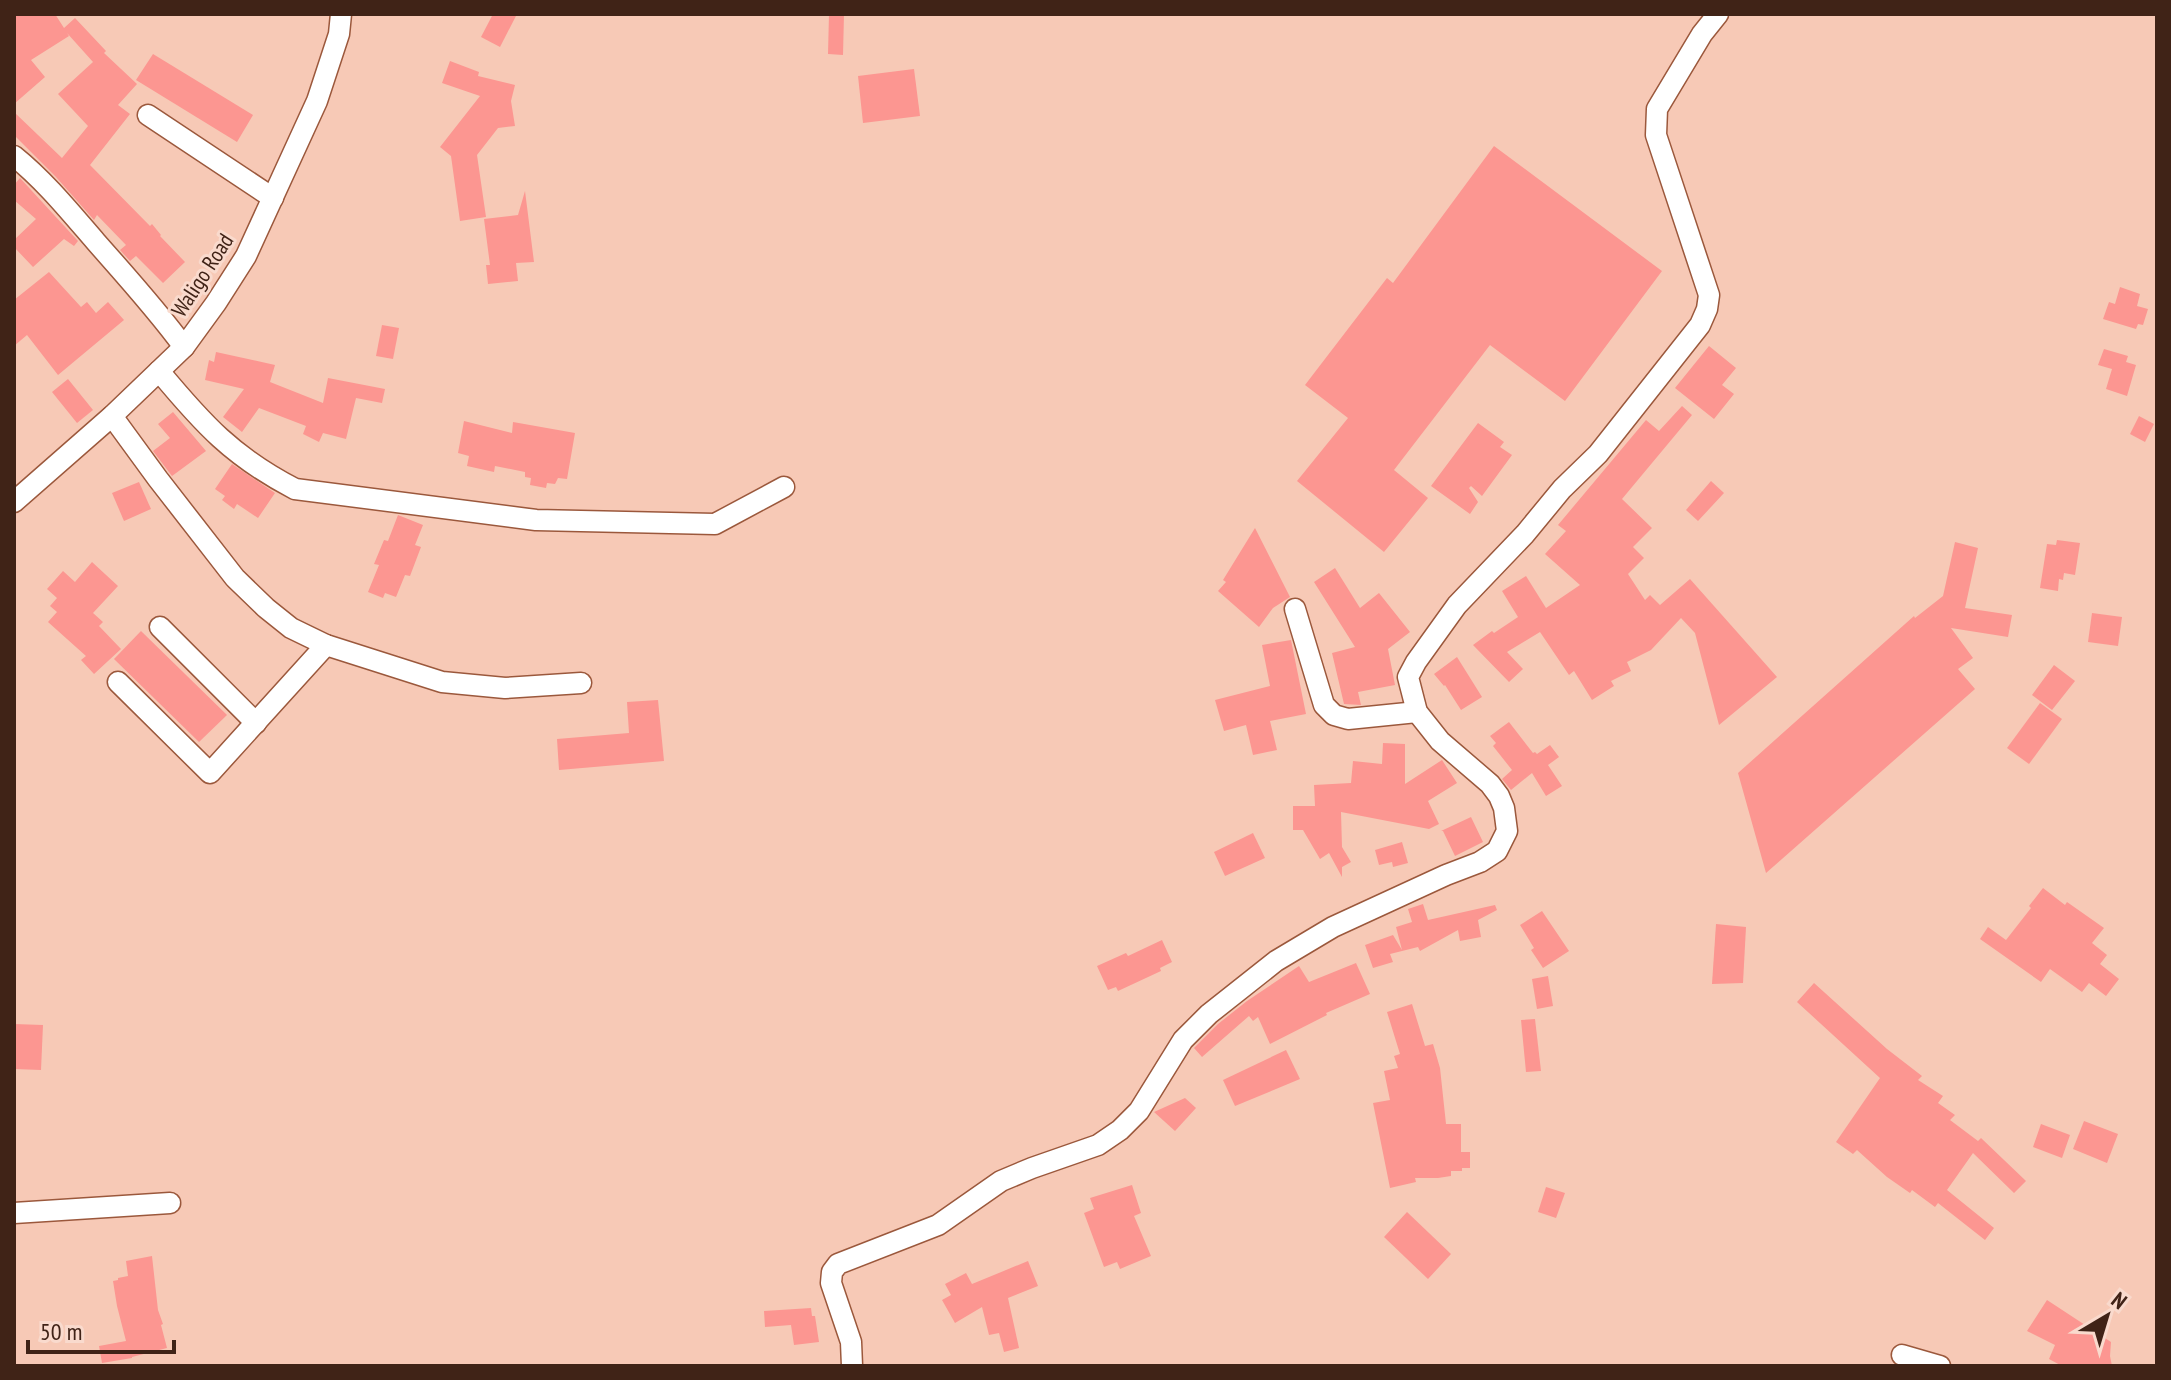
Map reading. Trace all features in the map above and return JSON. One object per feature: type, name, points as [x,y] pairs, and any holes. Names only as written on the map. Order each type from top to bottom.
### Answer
[{"type":"street","name":"Waligo Road","points":[[14,502],[112,416],[184,347],[246,256],[317,101],[339,34],[341,14]]},
{"type":"street","points":[[852,1366],[851,1342],[831,1283],[832,1272],[838,1264],[938,1225],[1001,1181],[1098,1145],[1120,1130],[1139,1111],[1183,1040],[1209,1014],[1276,961],[1333,927],[1480,862],[1497,851],[1507,831],[1499,796],[1490,784],[1440,741],[1417,712],[1408,677],[1457,605],[1525,534],[1562,489],[1598,454],[1700,325],[1709,295],[1656,135],[1657,109],[1702,34],[1718,14]]},
{"type":"street","points":[[148,115],[273,198]]},
{"type":"street","points":[[14,156],[58,198],[157,310],[184,347]]},
{"type":"street","points":[[159,371],[206,426],[240,457],[264,474],[295,489],[536,520],[715,524],[784,487]]},
{"type":"street","points":[[112,416],[235,578],[291,628],[326,645],[442,682],[505,688],[581,683]]},
{"type":"street","points":[[1295,609],[1324,705],[1334,715],[1348,719],[1417,712]]},
{"type":"street","points":[[160,627],[256,723]]},
{"type":"street","points":[[118,682],[210,773],[326,645]]},
{"type":"street","points":[[14,1213],[170,1203]]},
{"type":"street","points":[[1902,1355],[1940,1366]]},
{"type":"building","points":[[14,14],[55,14],[64,28],[75,18],[106,51],[104,53],[137,84],[118,105],[130,114],[90,165],[150,226],[152,224],[185,262],[163,283],[136,256],[130,261],[120,250],[126,245],[97,215],[94,220],[14,135],[14,112],[62,158],[88,126],[58,94],[93,62],[67,33],[69,36],[31,60],[45,77],[14,104]]},
{"type":"building","points":[[493,14],[517,14],[500,47],[481,37]]},
{"type":"building","points":[[829,14],[844,14],[843,55],[828,54]]},
{"type":"building","points":[[153,54],[253,115],[237,142],[136,80]]},
{"type":"building","points":[[450,61],[479,72],[478,76],[515,85],[511,101],[515,126],[498,128],[477,155],[486,217],[460,221],[451,156],[440,147],[480,96],[442,83]]},
{"type":"building","points":[[914,69],[920,116],[863,123],[858,76]]},
{"type":"building","points":[[1494,146],[1662,271],[1565,401],[1490,345],[1394,470],[1428,498],[1384,552],[1297,481],[1348,418],[1305,385],[1387,278],[1393,283]]},
{"type":"building","points":[[20,178],[78,241],[74,246],[64,239],[33,267],[14,247],[14,240],[36,219],[14,200],[14,185]]},
{"type":"building","points":[[525,191],[534,262],[516,263],[518,281],[488,284],[486,265],[490,265],[484,219],[518,215]]},
{"type":"building","points":[[49,272],[81,307],[87,302],[96,313],[108,302],[124,320],[58,375],[27,335],[14,346],[14,300]]},
{"type":"building","points":[[2120,287],[2140,294],[2137,306],[2148,309],[2143,325],[2138,324],[2136,329],[2103,319],[2109,302],[2115,304]]},
{"type":"building","points":[[382,325],[399,328],[393,359],[376,356]]},
{"type":"building","points":[[1709,346],[1736,368],[1722,385],[1734,394],[1714,419],[1675,388]]},
{"type":"building","points":[[2104,349],[2128,356],[2126,362],[2136,365],[2127,396],[2106,389],[2112,369],[2098,365]]},
{"type":"building","points":[[216,352],[275,365],[270,382],[323,403],[328,378],[385,389],[382,403],[356,398],[346,439],[323,433],[319,442],[303,434],[306,426],[259,408],[242,432],[223,417],[244,389],[205,380],[209,360],[214,362]]},
{"type":"building","points":[[68,379],[93,410],[77,423],[52,392]]},
{"type":"building","points":[[1682,406],[1692,415],[1622,499],[1652,528],[1633,547],[1644,558],[1628,574],[1645,600],[1650,595],[1660,605],[1690,579],[1777,677],[1719,725],[1695,633],[1681,618],[1651,650],[1627,662],[1631,671],[1611,681],[1614,686],[1592,700],[1574,671],[1569,675],[1540,632],[1507,652],[1523,669],[1509,682],[1473,645],[1518,617],[1502,591],[1526,576],[1546,608],[1580,585],[1545,554],[1566,531],[1558,525],[1646,420],[1659,431]]},
{"type":"building","points":[[173,412],[206,451],[172,476],[153,451],[170,438],[158,424]]},
{"type":"building","points":[[2139,416],[2154,424],[2145,442],[2130,434]]},
{"type":"building","points":[[464,421],[512,433],[513,422],[575,433],[567,479],[558,478],[555,484],[547,483],[546,488],[530,485],[531,478],[525,477],[525,472],[495,466],[494,472],[467,466],[469,456],[458,453]]},
{"type":"building","points":[[1478,423],[1504,442],[1500,447],[1512,455],[1482,496],[1471,486],[1469,488],[1478,502],[1470,514],[1431,486]]},
{"type":"building","points":[[232,464],[275,493],[258,518],[237,504],[234,509],[222,500],[225,496],[215,489]]},
{"type":"building","points":[[1711,481],[1724,493],[1698,521],[1686,510]]},
{"type":"building","points":[[139,482],[151,509],[124,521],[112,493]]},
{"type":"building","points":[[398,515],[423,525],[415,545],[421,547],[410,576],[405,575],[396,597],[385,593],[383,598],[368,592],[379,565],[374,564],[384,540],[388,541]]},
{"type":"building","points":[[1255,528],[1290,597],[1273,608],[1259,627],[1218,591]]},
{"type":"building","points":[[2057,540],[2080,543],[2075,575],[2064,573],[2063,580],[2059,579],[2058,591],[2040,588],[2047,544],[2056,545]]},
{"type":"building","points":[[1955,542],[1978,548],[1965,608],[2012,615],[2008,637],[1951,628],[1973,658],[1958,669],[1975,689],[1766,873],[1738,773],[1914,616],[1943,596]]},
{"type":"building","points":[[92,562],[118,586],[93,613],[103,622],[99,626],[121,649],[94,674],[81,660],[86,656],[48,622],[57,612],[50,606],[57,598],[47,589],[63,571],[75,582]]},
{"type":"building","points":[[1335,568],[1360,608],[1379,593],[1410,632],[1388,649],[1395,685],[1358,692],[1361,705],[1344,704],[1332,653],[1355,647],[1314,582]]},
{"type":"building","points":[[2092,613],[2122,617],[2118,646],[2088,642]]},
{"type":"building","points":[[141,631],[227,715],[199,742],[114,659]]},
{"type":"building","points":[[1291,640],[1306,714],[1270,721],[1277,750],[1253,755],[1246,725],[1224,731],[1215,700],[1270,686],[1262,645]]},
{"type":"building","points":[[1457,657],[1482,697],[1461,710],[1434,674]]},
{"type":"building","points":[[2054,665],[2075,681],[2052,710],[2032,695]]},
{"type":"building","points":[[658,700],[664,761],[559,770],[557,739],[629,733],[627,702]]},
{"type":"building","points":[[2040,703],[2062,719],[2029,764],[2007,748]]},
{"type":"building","points":[[1509,722],[1533,753],[1537,754],[1550,745],[1559,757],[1548,765],[1562,786],[1546,796],[1532,773],[1511,790],[1502,779],[1512,770],[1493,746],[1496,743],[1490,736]]},
{"type":"building","points":[[1383,743],[1405,744],[1405,784],[1442,760],[1457,783],[1428,801],[1439,824],[1429,829],[1341,812],[1342,847],[1351,862],[1342,867],[1342,877],[1329,853],[1320,859],[1303,830],[1293,830],[1293,806],[1315,806],[1314,785],[1351,783],[1353,761],[1382,764]]},
{"type":"building","points":[[1471,817],[1483,842],[1455,856],[1441,831]]},
{"type":"building","points":[[1253,833],[1265,858],[1225,876],[1214,852]]},
{"type":"building","points":[[1402,842],[1408,863],[1393,867],[1392,862],[1379,865],[1375,850]]},
{"type":"building","points":[[2043,888],[2104,928],[2092,943],[2107,955],[2100,964],[2119,979],[2106,996],[2089,983],[2082,992],[2050,969],[2041,982],[1980,939],[1988,927],[2006,940]]},
{"type":"building","points":[[1423,904],[1428,920],[1495,905],[1497,910],[1478,920],[1481,937],[1460,941],[1458,930],[1420,951],[1418,947],[1390,954],[1393,962],[1373,968],[1365,945],[1393,935],[1402,950],[1396,927],[1412,922],[1408,909]]},
{"type":"building","points":[[1542,911],[1569,951],[1543,968],[1520,925]]},
{"type":"building","points":[[1716,924],[1746,927],[1743,983],[1712,984]]},
{"type":"building","points":[[1162,940],[1172,962],[1160,968],[1161,971],[1118,991],[1116,987],[1108,990],[1097,966]]},
{"type":"building","points":[[1356,963],[1370,994],[1326,1013],[1270,1044],[1258,1017],[1253,1021],[1249,1016],[1202,1057],[1194,1048],[1247,1001],[1299,966],[1309,982]]},
{"type":"building","points":[[1548,976],[1553,1006],[1537,1009],[1532,979]]},
{"type":"building","points":[[1814,983],[1922,1076],[1918,1080],[1943,1096],[1938,1103],[1955,1115],[1950,1120],[1978,1141],[1981,1138],[2026,1181],[2014,1193],[1973,1153],[1947,1190],[1994,1228],[1985,1240],[1938,1203],[1935,1207],[1912,1190],[1910,1193],[1857,1150],[1853,1154],[1836,1142],[1880,1078],[1797,1002]]},
{"type":"building","points":[[1412,1004],[1425,1046],[1433,1044],[1440,1068],[1446,1124],[1461,1124],[1461,1152],[1470,1152],[1470,1168],[1451,1171],[1451,1176],[1415,1178],[1416,1182],[1390,1188],[1373,1103],[1390,1100],[1384,1071],[1398,1068],[1394,1056],[1400,1054],[1387,1012]]},
{"type":"building","points":[[1535,1019],[1541,1071],[1526,1072],[1521,1020]]},
{"type":"building","points":[[14,1024],[43,1025],[41,1070],[14,1069]]},
{"type":"building","points":[[1286,1050],[1300,1079],[1235,1106],[1223,1080]]},
{"type":"building","points":[[1185,1098],[1196,1108],[1175,1131],[1154,1112]]},
{"type":"building","points":[[2084,1121],[2118,1134],[2107,1163],[2073,1149]]},
{"type":"building","points":[[2041,1124],[2070,1135],[2062,1158],[2033,1147]]},
{"type":"building","points":[[1132,1185],[1141,1213],[1134,1216],[1151,1256],[1120,1269],[1117,1262],[1104,1267],[1084,1213],[1094,1209],[1090,1198]]},
{"type":"building","points":[[1546,1187],[1565,1193],[1556,1218],[1538,1212]]},
{"type":"building","points":[[1407,1212],[1451,1254],[1428,1279],[1384,1237]]},
{"type":"building","points":[[152,1256],[158,1310],[167,1348],[102,1363],[99,1346],[126,1341],[113,1281],[128,1276],[126,1261]]},
{"type":"building","points":[[1028,1261],[1038,1286],[1008,1298],[1019,1348],[1004,1352],[999,1333],[989,1335],[982,1307],[955,1323],[942,1300],[951,1295],[945,1284],[966,1273],[972,1284]]},
{"type":"building","points":[[2047,1300],[2111,1342],[2112,1366],[2062,1366],[2049,1359],[2055,1345],[2027,1331]]},
{"type":"building","points":[[811,1308],[819,1342],[794,1345],[791,1325],[765,1327],[764,1311]]}]
